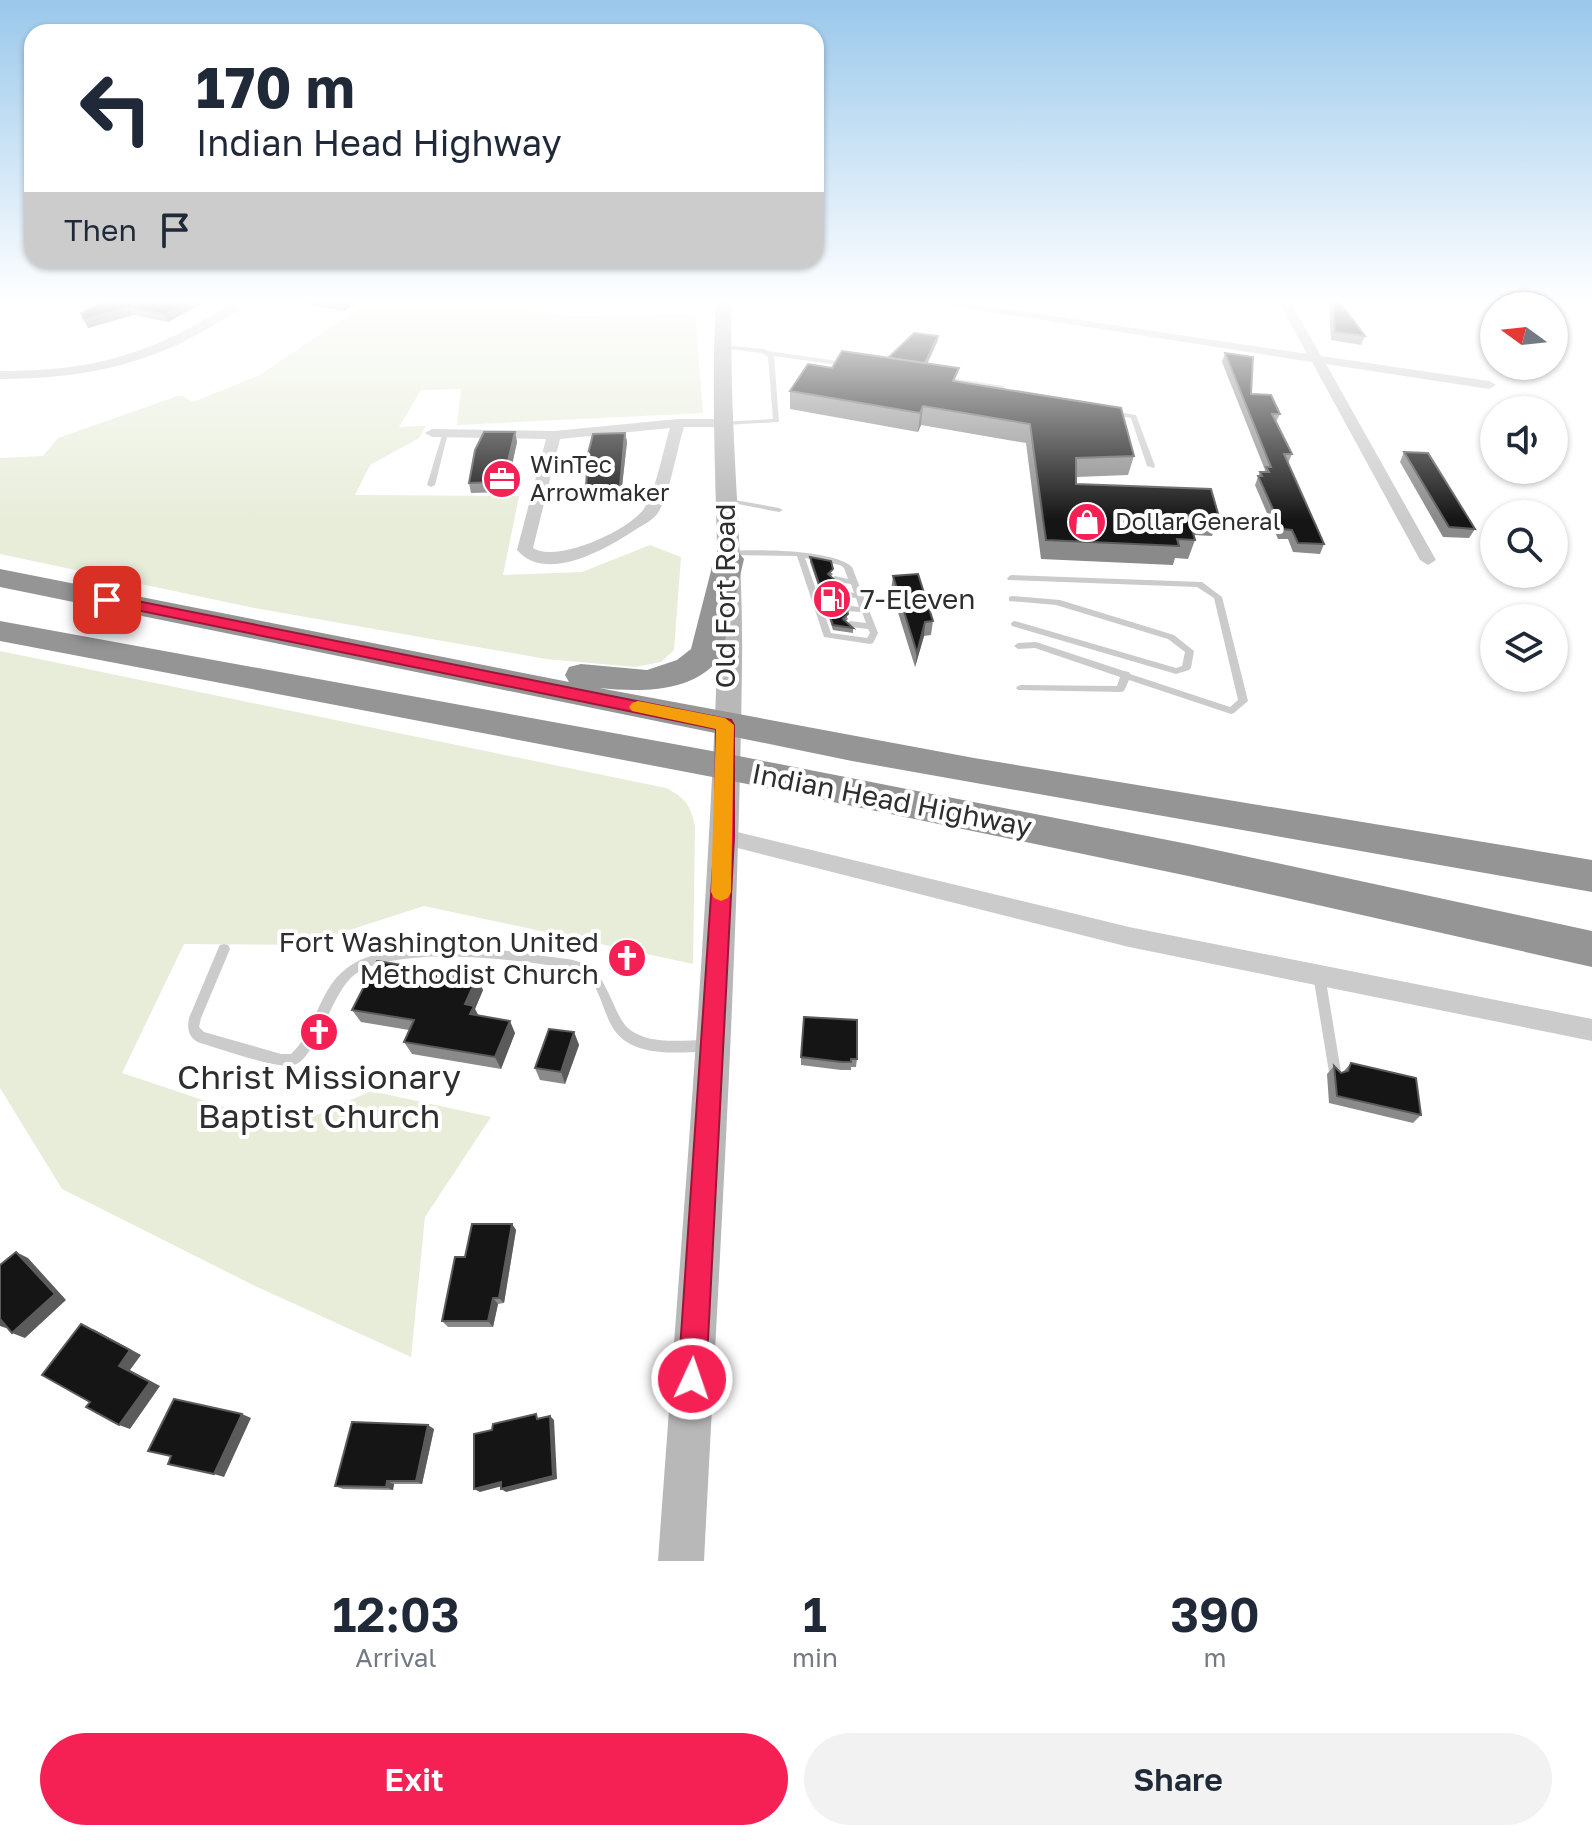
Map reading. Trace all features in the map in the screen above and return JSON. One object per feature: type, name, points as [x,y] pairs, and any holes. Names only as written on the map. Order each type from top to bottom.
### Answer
[{"type":"highway","points":[[261,631],[426,649],[558,672],[648,681],[688,668],[706,654],[729,556]]},
{"type":"highway","name":"Indian Head Highway","points":[[0,578],[725,725],[979,772],[1453,848],[1592,876]]},
{"type":"highway","name":"Indian Head Highway","points":[[0,631],[723,766],[1193,861],[1592,949]]},
{"type":"main road","name":"Old Fort Road","points":[[681,1561],[725,837],[723,766],[730,623],[722,374]]},
{"type":"street","points":[[1322,374],[1428,560]]},
{"type":"street","points":[[1411,374],[1489,385]]},
{"type":"street","points":[[438,433],[554,435],[678,423],[723,423]]},
{"type":"street","points":[[554,435],[525,550],[536,560],[545,561],[568,559],[652,510],[678,423]]},
{"type":"street","points":[[725,837],[1129,937],[1592,1030]]},
{"type":"lane","points":[[723,423],[777,421],[773,374]]},
{"type":"lane","points":[[939,378],[1001,387],[1009,396],[1025,399]]},
{"type":"lane","points":[[1102,411],[1134,416],[1151,466]]},
{"type":"lane","points":[[431,485],[438,433]]},
{"type":"lane","points":[[725,500],[779,510]]},
{"type":"lane","points":[[729,556],[800,554],[843,563],[848,567],[873,638],[865,642],[830,637],[811,576],[800,554]]},
{"type":"lane","points":[[1011,578],[1199,584],[1218,597],[1243,701],[1231,711],[1036,645],[1018,646]]},
{"type":"lane","points":[[835,579],[854,582]]},
{"type":"lane","points":[[839,593],[859,596]]},
{"type":"lane","points":[[1012,599],[1057,602],[1171,637],[1190,651],[1186,668],[1176,671],[1015,624]]},
{"type":"lane","points":[[844,608],[865,610]]},
{"type":"lane","points":[[850,624],[871,626]]},
{"type":"lane","points":[[1021,688],[1121,689],[1126,674]]},
{"type":"lane","points":[[224,949],[193,1029],[200,1037],[281,1060],[293,1060],[303,1051],[349,973],[363,963],[391,954],[423,951],[559,962],[580,967],[595,977],[619,1027],[635,1041],[661,1046],[712,1046]]},
{"type":"lane","points":[[1319,975],[1335,1072]]},
{"type":"green space","points":[[700,374],[703,413],[457,425],[461,389],[421,390],[399,427],[426,426],[419,438],[370,465],[355,495],[519,496],[503,575],[582,572],[650,545],[681,557],[674,650],[661,662],[635,667],[546,659],[254,608],[0,554],[0,458],[43,456],[58,438],[181,395],[193,402],[260,375]]},
{"type":"green space","points":[[0,651],[666,788],[683,799],[692,813],[695,827],[693,964],[424,906],[303,945],[184,944],[122,1073],[287,1128],[371,1091],[491,1117],[425,1217],[411,1357],[253,1285],[62,1189],[0,1088]]},
{"type":"building","points":[[801,374],[956,374],[953,381],[1121,408],[1134,456],[1076,458],[1076,484],[1211,489],[1219,517],[1188,515],[1195,540],[1177,539],[1179,546],[1046,540],[1030,424],[923,406],[920,413],[790,391]]},
{"type":"building","points":[[1233,374],[1252,374],[1251,394],[1271,395],[1280,414],[1272,414],[1292,454],[1284,454],[1324,544],[1298,543],[1292,530],[1282,529],[1258,476],[1262,476],[1260,472],[1269,472],[1266,467],[1271,467]]},
{"type":"building","points":[[484,432],[515,432],[503,482],[469,483],[475,450]]},
{"type":"building","points":[[625,433],[620,486],[586,487],[593,434]]},
{"type":"building","points":[[1404,452],[1428,453],[1475,529],[1449,527]]},
{"type":"building","name":"7-Eleven","points":[[810,557],[831,561],[833,569],[828,574],[838,583],[832,588],[843,598],[837,603],[847,609],[848,614],[843,619],[853,628],[833,625]]},
{"type":"building","points":[[918,574],[933,621],[925,622],[917,653],[893,576]]},
{"type":"building","points":[[377,961],[477,977],[465,1004],[474,1006],[470,1014],[510,1021],[495,1057],[404,1042],[414,1020],[352,1010]]},
{"type":"building","points":[[804,1017],[857,1020],[857,1059],[842,1062],[801,1057]]},
{"type":"building","points":[[549,1029],[574,1032],[561,1072],[535,1068]]},
{"type":"building","points":[[1351,1063],[1416,1078],[1421,1115],[1337,1096],[1334,1066],[1341,1073],[1348,1071]]},
{"type":"building","points":[[472,1224],[512,1224],[499,1298],[493,1298],[488,1321],[442,1321],[455,1257],[465,1257]]},
{"type":"building","points":[[16,1252],[55,1294],[12,1333],[0,1319],[0,1265]]},
{"type":"building","points":[[81,1324],[130,1350],[119,1366],[150,1382],[119,1425],[86,1407],[90,1402],[42,1375]]},
{"type":"building","points":[[174,1399],[242,1414],[214,1474],[168,1464],[171,1456],[148,1451]]},
{"type":"building","points":[[536,1414],[537,1419],[550,1416],[553,1476],[501,1489],[501,1482],[474,1489],[474,1434],[492,1430],[493,1424]]},
{"type":"building","points":[[352,1422],[428,1425],[416,1481],[387,1481],[386,1487],[335,1486]]},
{"type":"slow traffic","points":[[638,707],[725,725],[725,837],[721,892]]},
{"type":"place","name":"WinTec Arrowmaker","points":[[502,479]]},
{"type":"place","name":"Dollar General","points":[[1087,522]]},
{"type":"place","name":"7-Eleven","points":[[832,599]]},
{"type":"place","name":"Fort Washington United Methodist Church","points":[[627,958]]},
{"type":"place","name":"Christ Missionary Baptist Church","points":[[319,1032]]},
{"type":"route","points":[[107,600],[725,725],[725,837],[692,1379]]}]
